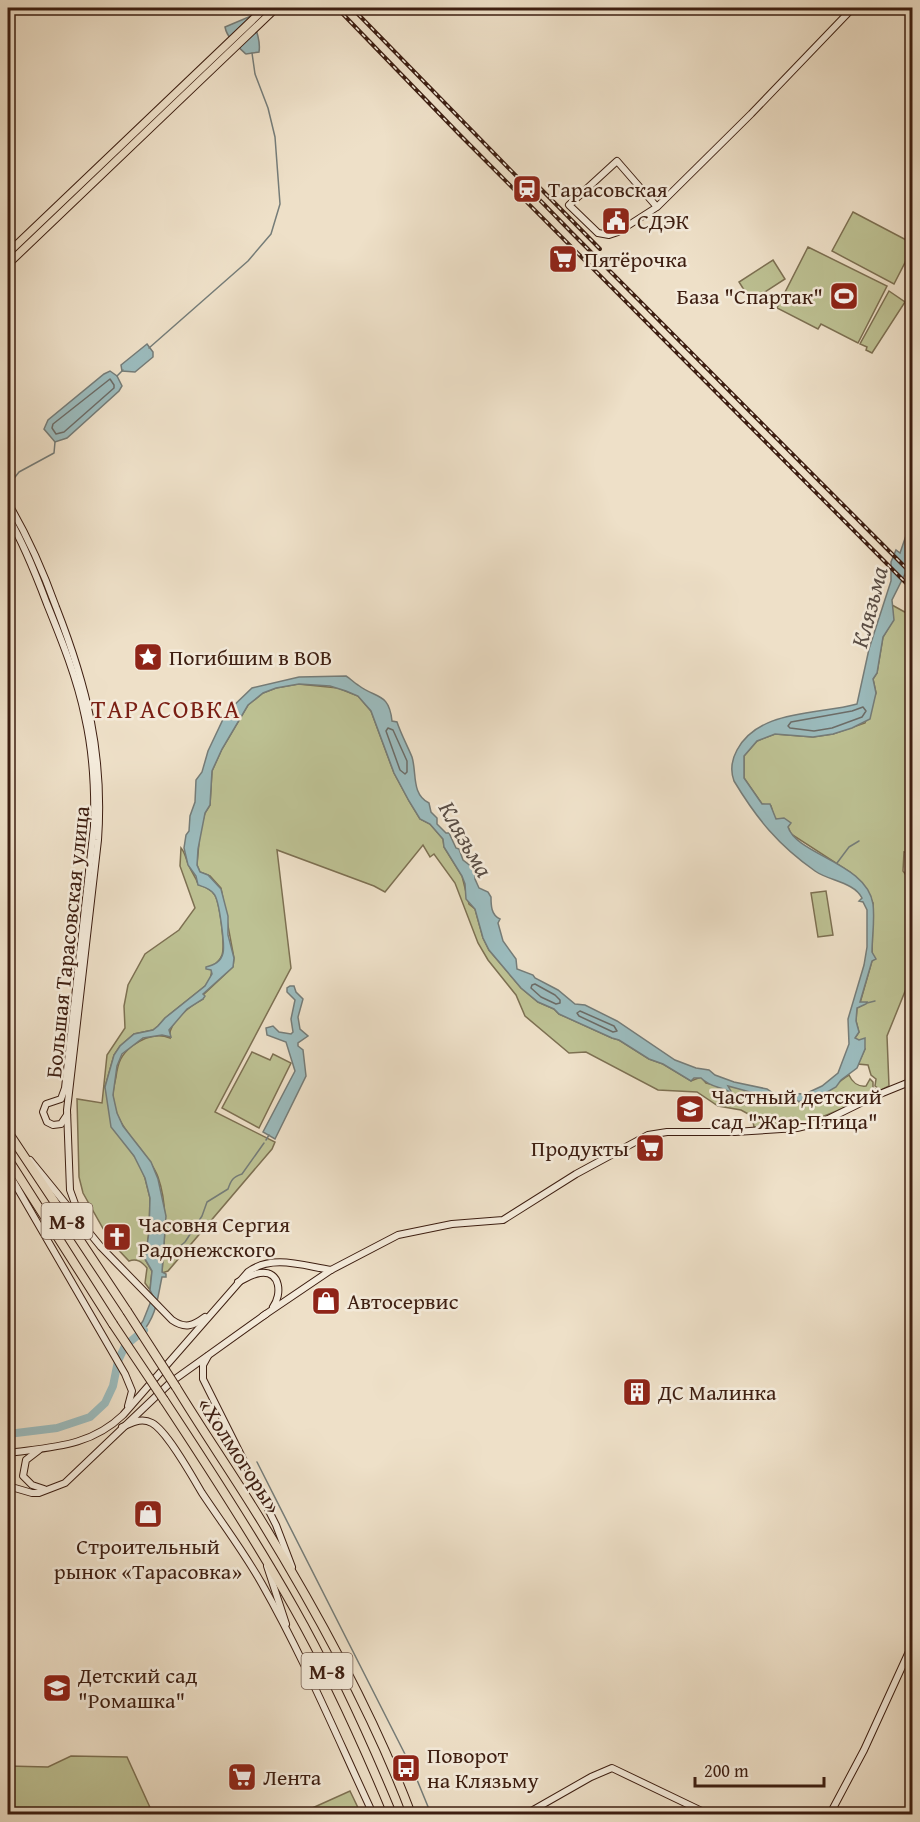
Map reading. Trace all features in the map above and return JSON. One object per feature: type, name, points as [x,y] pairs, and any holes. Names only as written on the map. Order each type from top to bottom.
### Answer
[{"type":"highway","name":"«Холмогоры»","points":[[9,1135],[264,1524],[369,1718],[411,1815]]},
{"type":"highway","name":"«Холмогоры»","points":[[8,1159],[164,1400],[294,1608],[337,1689],[392,1815]]},
{"type":"main road","points":[[8,264],[228,48],[265,8]]},
{"type":"main road","points":[[8,253],[228,48],[276,8]]},
{"type":"street","points":[[657,207],[617,161],[569,205],[598,233],[606,235],[618,232],[657,207],[751,114],[848,10]]},
{"type":"street","name":"Большая Тарасовская улица","points":[[8,502],[47,582],[70,644],[86,692],[97,752],[100,796],[98,840],[67,1112],[70,1190],[82,1223]]},
{"type":"street","name":"Большая Тарасовская улица","points":[[8,517],[40,585],[69,662],[86,717],[92,766],[94,826],[84,930],[65,1088],[63,1096],[57,1100]]},
{"type":"street","points":[[8,1486],[32,1493],[65,1483],[171,1382],[331,1270],[398,1235],[452,1224],[496,1222],[510,1217],[576,1174],[648,1135],[667,1132],[735,1132],[797,1128],[822,1122],[912,1081]]},
{"type":"street","points":[[57,1100],[64,1104],[67,1112],[65,1121],[51,1125],[44,1119],[44,1107],[50,1101],[57,1100]]},
{"type":"street","points":[[9,1135],[101,1247],[172,1320],[182,1326],[192,1326],[217,1308]]},
{"type":"street","points":[[8,1172],[125,1374],[132,1397],[123,1414]]},
{"type":"street","points":[[8,1453],[90,1439],[106,1429],[123,1414],[238,1282],[257,1265],[274,1261],[331,1270]]},
{"type":"street","points":[[238,1282],[263,1272],[275,1279],[280,1289],[279,1298],[274,1307],[263,1316]]},
{"type":"street","points":[[215,1350],[203,1365],[203,1379],[276,1525],[298,1585]]},
{"type":"street","points":[[122,1427],[144,1420],[152,1423],[164,1436],[255,1572],[322,1703],[373,1815]]},
{"type":"street","points":[[42,1448],[26,1460],[23,1476],[34,1487],[47,1490]]},
{"type":"street","points":[[264,1557],[291,1640]]},
{"type":"street","points":[[830,1815],[864,1750],[912,1645]]},
{"type":"street","points":[[526,1815],[591,1777],[612,1768],[708,1815]]},
{"type":"green space","points":[[853,212],[912,243],[912,249],[894,284],[832,251]]},
{"type":"green space","points":[[808,247],[887,286],[858,343],[821,324],[818,329],[777,308]]},
{"type":"green space","points":[[773,260],[785,279],[751,301],[739,282]]},
{"type":"green space","points":[[889,291],[905,302],[872,353],[860,344]]},
{"type":"green space","points":[[892,605],[912,616],[912,854],[904,852],[903,871],[911,882],[909,909],[912,910],[912,974],[887,1036],[889,1086],[881,1090],[875,1086],[876,1079],[871,1075],[868,1065],[858,1064],[865,1049],[855,1038],[859,1032],[856,1021],[857,1008],[863,1005],[860,1003],[872,961],[873,903],[866,889],[850,872],[791,834],[788,827],[774,817],[771,806],[762,804],[744,778],[744,756],[757,741],[775,734],[813,737],[833,734],[865,723],[876,693],[873,679],[877,673],[883,637],[893,620]]},
{"type":"green space","points":[[298,684],[338,688],[358,696],[371,711],[394,773],[409,801],[420,819],[430,824],[443,839],[444,847],[462,876],[469,904],[475,909],[483,938],[489,950],[521,988],[538,1002],[554,1009],[559,1014],[619,1040],[691,1081],[701,1077],[706,1083],[728,1088],[728,1086],[736,1087],[768,1097],[796,1102],[818,1097],[849,1075],[860,1086],[866,1086],[870,1079],[873,1082],[873,1088],[879,1091],[819,1118],[770,1128],[754,1127],[752,1116],[741,1110],[718,1106],[697,1092],[658,1090],[586,1052],[569,1053],[525,1016],[516,995],[488,960],[478,943],[455,883],[434,854],[430,857],[423,845],[385,892],[277,850],[291,968],[215,1112],[275,1142],[272,1149],[168,1271],[162,1273],[164,1201],[153,1167],[125,1128],[115,1107],[113,1093],[118,1067],[125,1053],[132,1046],[150,1037],[170,1038],[172,1026],[176,1021],[186,1010],[203,999],[203,995],[233,967],[234,958],[221,888],[210,876],[200,872],[197,865],[200,831],[210,805],[212,771],[248,705],[263,693]]},
{"type":"green space","points":[[181,848],[198,884],[211,890],[216,898],[223,943],[222,955],[213,965],[210,980],[205,986],[153,1030],[134,1034],[120,1046],[114,1055],[105,1087],[128,1147],[139,1163],[150,1198],[145,1259],[152,1271],[150,1290],[145,1283],[147,1268],[139,1261],[129,1261],[111,1242],[121,1240],[120,1234],[112,1235],[109,1239],[83,1193],[79,1177],[77,1099],[102,1103],[107,1055],[125,1028],[124,1006],[128,985],[145,954],[179,930],[195,908],[180,866]]},
{"type":"green space","points":[[826,891],[833,935],[818,937],[811,893]]},
{"type":"green space","points":[[252,1052],[270,1060],[273,1054],[291,1063],[259,1128],[222,1108]]},
{"type":"green space","points":[[71,1756],[127,1757],[153,1814],[8,1814],[8,1766],[48,1767]]},
{"type":"green space","points":[[350,1791],[361,1814],[299,1814]]},
{"type":"water","points":[[251,16],[258,38],[259,52],[246,54],[230,38],[225,27]]},
{"type":"water","points":[[147,344],[153,352],[153,357],[135,372],[122,371],[121,365]]},
{"type":"water","points":[[110,371],[117,376],[122,386],[119,391],[67,438],[55,442],[44,429],[48,420]]},
{"type":"water","points":[[912,518],[912,545],[908,551],[909,566],[892,600],[894,620],[883,637],[877,673],[873,679],[876,693],[870,719],[833,734],[813,737],[775,734],[757,741],[744,756],[744,778],[762,804],[770,804],[776,819],[784,818],[791,823],[788,827],[794,837],[804,845],[846,869],[858,879],[868,890],[873,904],[872,952],[876,959],[872,961],[860,1002],[867,1002],[857,1008],[856,1021],[859,1032],[855,1038],[859,1040],[865,1038],[865,1049],[857,1068],[841,1080],[836,1087],[810,1102],[780,1100],[728,1086],[732,1093],[708,1084],[701,1078],[694,1078],[691,1081],[619,1040],[559,1014],[554,1009],[538,1002],[521,988],[489,950],[483,938],[475,909],[466,899],[462,876],[444,847],[443,839],[430,824],[420,819],[409,801],[394,773],[371,711],[358,696],[330,686],[299,684],[263,693],[248,705],[212,771],[210,805],[205,813],[197,865],[200,872],[208,875],[221,889],[228,916],[228,935],[234,958],[233,967],[203,994],[205,996],[203,999],[187,1009],[169,1030],[171,1037],[162,1035],[143,1038],[122,1054],[117,1066],[113,1095],[117,1113],[123,1126],[151,1162],[158,1179],[166,1216],[162,1272],[166,1274],[166,1277],[162,1277],[153,1314],[141,1334],[138,1328],[153,1296],[150,1290],[152,1271],[145,1259],[150,1198],[145,1178],[134,1156],[111,1127],[105,1087],[114,1055],[120,1046],[134,1034],[153,1030],[205,986],[212,974],[211,970],[206,967],[217,963],[222,956],[222,932],[216,898],[211,890],[198,885],[196,876],[188,865],[184,848],[195,802],[196,780],[202,772],[208,751],[226,713],[252,688],[299,677],[346,676],[381,697],[388,705],[392,721],[397,722],[412,757],[419,794],[429,803],[431,812],[437,818],[437,824],[449,833],[463,860],[472,867],[479,888],[488,892],[491,897],[493,912],[500,919],[498,923],[503,941],[516,959],[517,969],[533,975],[558,990],[575,1004],[585,1005],[617,1021],[675,1060],[709,1070],[715,1075],[734,1082],[767,1089],[773,1093],[805,1094],[822,1086],[838,1073],[849,1044],[848,1019],[867,947],[867,910],[863,902],[859,901],[862,898],[853,888],[815,871],[779,841],[751,807],[734,781],[732,762],[737,750],[747,737],[774,720],[857,704],[869,649],[891,581],[891,562],[896,550],[900,553]]},
{"type":"water","points":[[290,986],[294,986],[303,999],[298,1017],[300,1029],[308,1036],[298,1043],[298,1046],[303,1050],[306,1076],[275,1139],[263,1132],[295,1071],[286,1042],[267,1035],[266,1028],[273,1026],[279,1032],[291,1034],[293,1032],[291,1019],[295,1000],[287,992]]},
{"type":"waterway","points":[[149,348],[248,261],[271,234],[280,204],[275,137],[268,108],[255,74],[252,53]]},
{"type":"waterway","points":[[117,376],[123,370]]},
{"type":"waterway","points":[[8,486],[19,472],[54,453],[55,442]]},
{"type":"waterway","points":[[837,863],[849,847],[859,841]]},
{"type":"waterway","points":[[867,1003],[875,1001]]},
{"type":"waterway","points":[[266,1140],[269,1135]]},
{"type":"waterway","points":[[162,1254],[171,1254],[185,1242],[202,1216],[207,1202],[228,1189],[233,1179],[242,1174],[264,1143]]},
{"type":"waterway","name":"Клязьма","points":[[8,1434],[57,1428],[90,1417],[105,1403],[113,1386],[118,1361],[125,1346],[144,1330]]},
{"type":"waterway","points":[[257,1462],[413,1770],[431,1814]]},
{"type":"railway","points":[[337,8],[459,134],[912,589]]},
{"type":"railway","points":[[352,8],[574,235],[912,574]]},
{"type":"railway","points":[[539,187],[600,249]]},
{"type":"place","name":"Тарасовская","points":[[527,189]]},
{"type":"place","name":"СДЭК","points":[[616,221]]},
{"type":"place","name":"Пятёрочка","points":[[563,259]]},
{"type":"place","name":"База \"Спартак\"","points":[[844,296]]},
{"type":"place","name":"Погибшим в ВОВ","points":[[148,657]]},
{"type":"place","name":"Частный детский сад \"Жар-Птица\"","points":[[690,1109]]},
{"type":"place","name":"Продукты","points":[[650,1148]]},
{"type":"place","name":"Часовня Сергия Радонежского","points":[[117,1237]]},
{"type":"place","name":"Автосервис","points":[[326,1301]]},
{"type":"place","name":"ДС Малинка","points":[[637,1392]]},
{"type":"place","name":"Строительный рынок «Тарасовка»","points":[[148,1514]]},
{"type":"place","name":"Детский сад \"Ромашка\"","points":[[57,1688]]},
{"type":"place","name":"Поворот на Клязьму","points":[[406,1768]]},
{"type":"place","name":"Лента","points":[[242,1777]]},
{"type":"district","name":"ТАРАСОВКА","points":[[166,708]]}]
